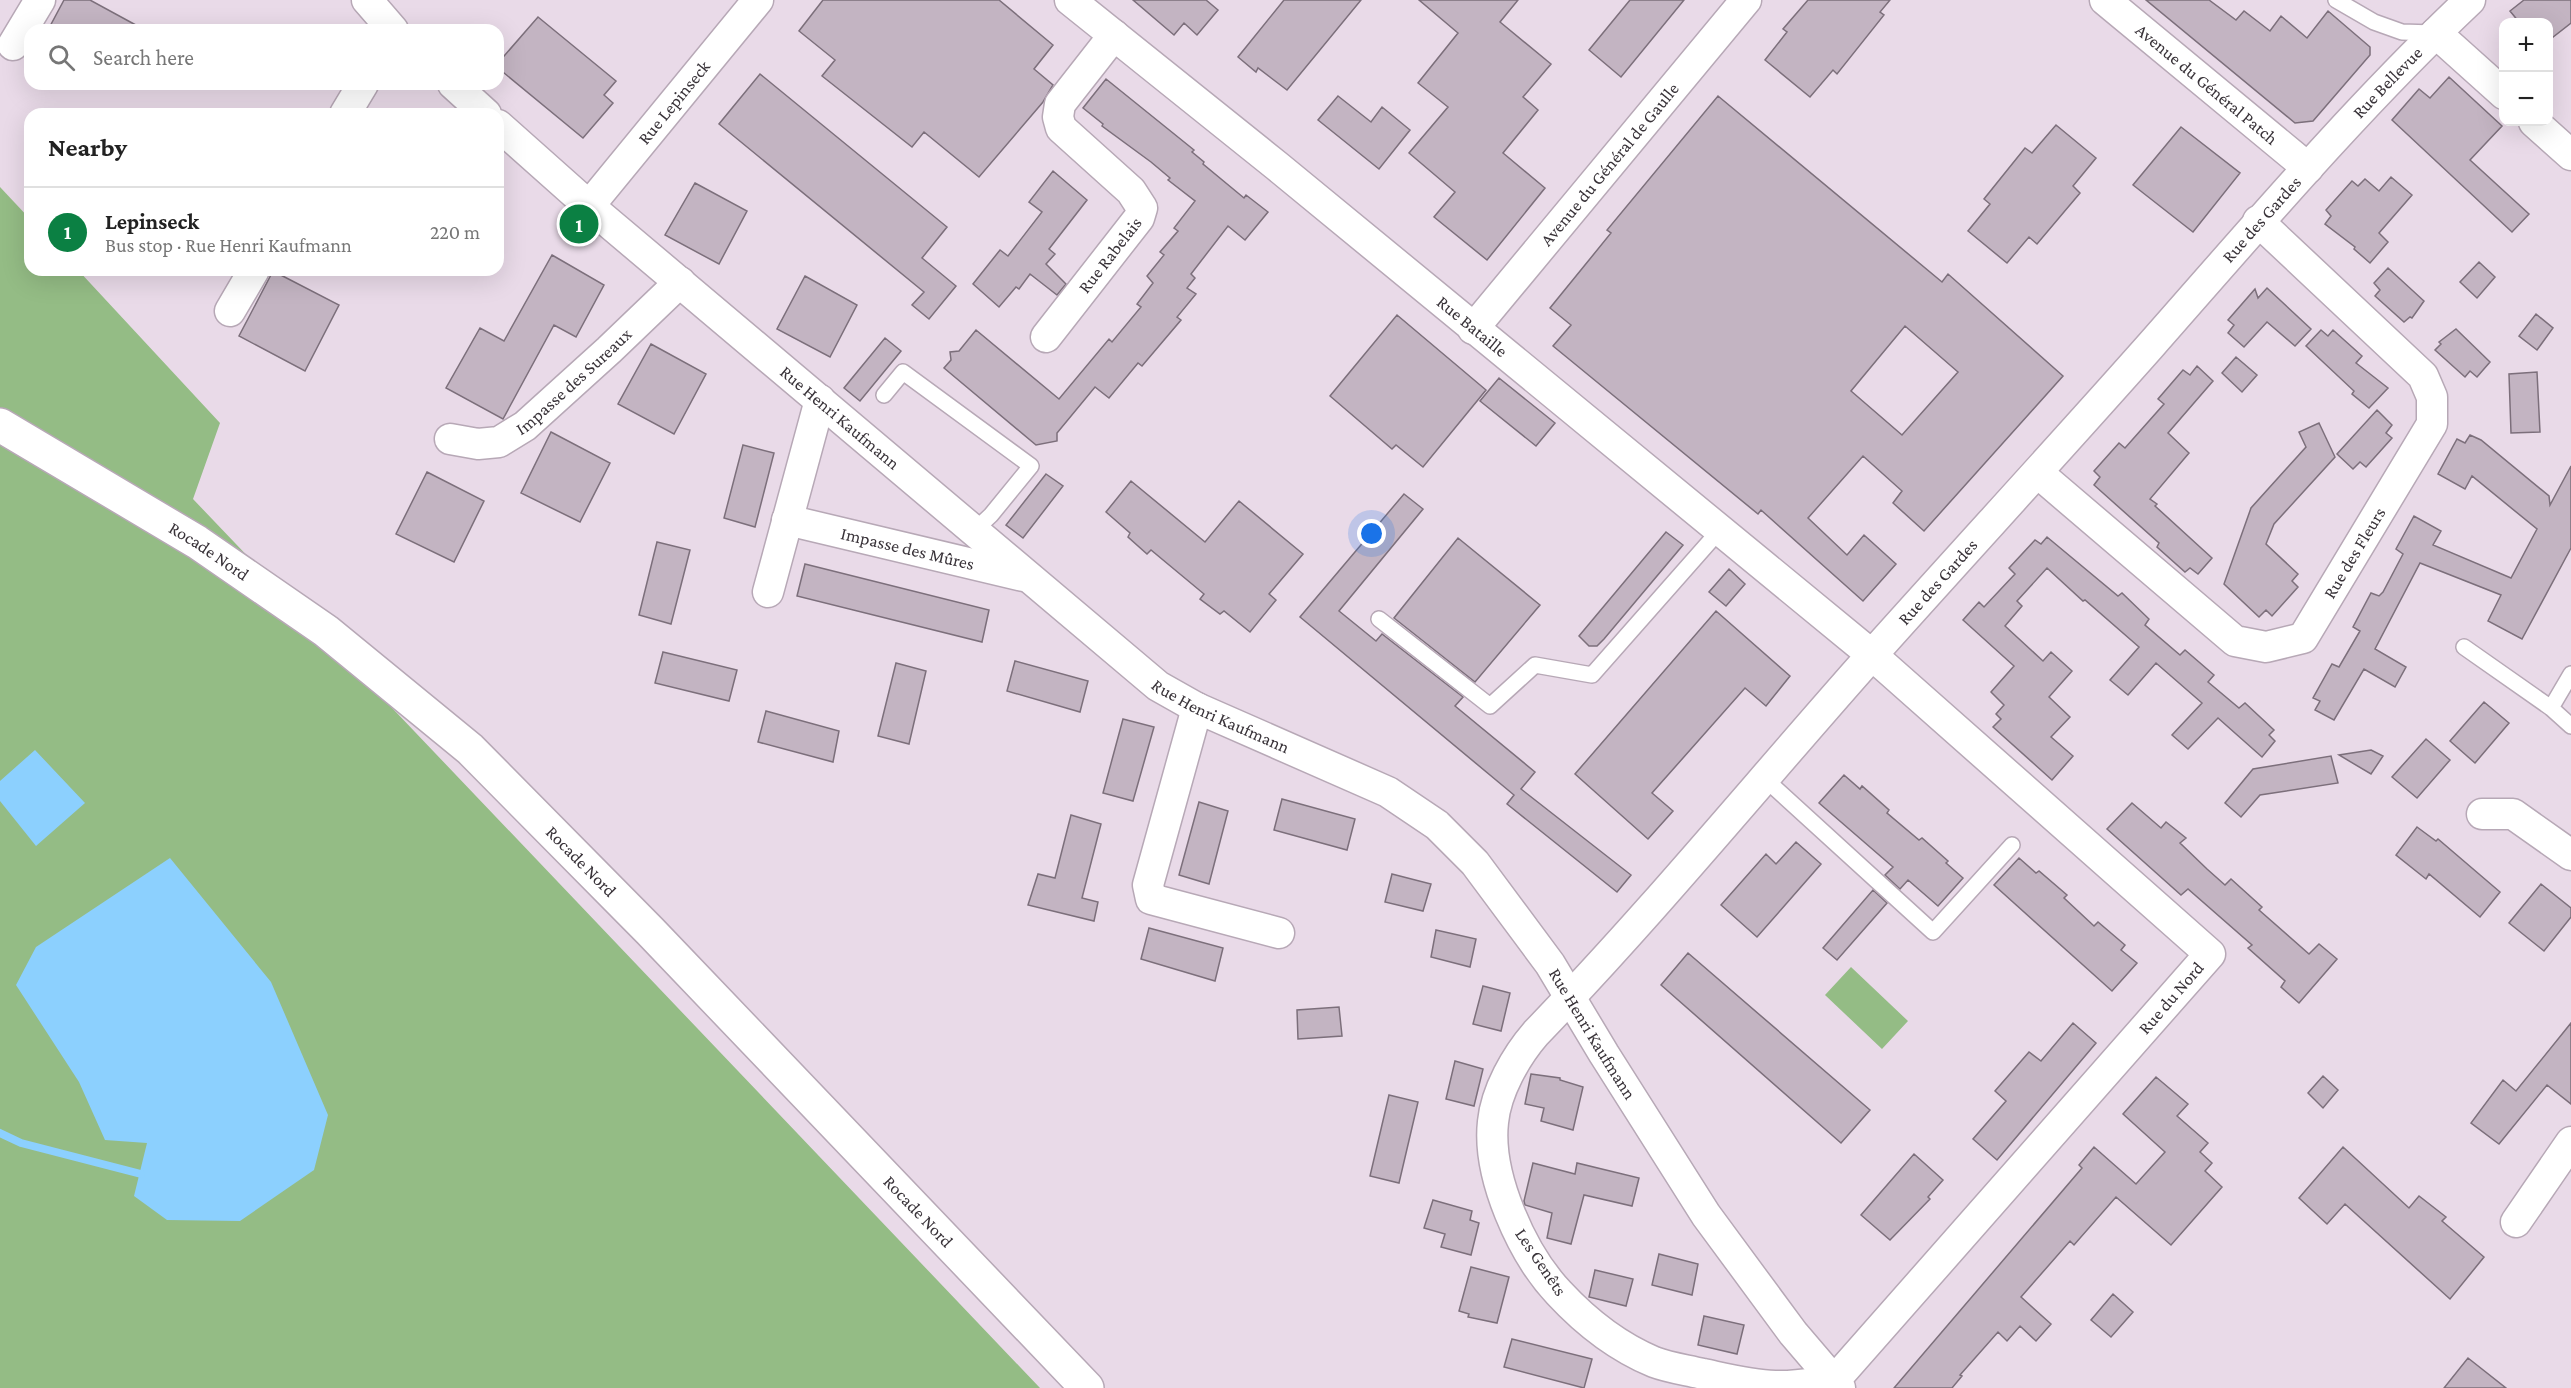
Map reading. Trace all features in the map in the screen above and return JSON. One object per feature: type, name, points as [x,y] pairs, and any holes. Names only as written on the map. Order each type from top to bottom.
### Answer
[{"type":"main road","name":"Rocade Nord","points":[[0,425],[197,542],[317,624],[470,749],[650,931],[1087,1388]]},
{"type":"street","points":[[26,24],[40,0]]},
{"type":"street","points":[[367,0],[388,24]]},
{"type":"street","name":"Rue Lepinseck","points":[[589,206],[759,0]]},
{"type":"street","name":"Rue Bataille","points":[[1070,0],[1872,655]]},
{"type":"street","name":"Avenue du Général de Gaulle","points":[[1473,328],[1746,0]]},
{"type":"street","name":"Avenue du Général Patch","points":[[2105,0],[2308,168]]},
{"type":"street","name":"Rue Bellevue","points":[[2308,168],[2470,0]]},
{"type":"street","points":[[13,45],[24,27]]},
{"type":"street","points":[[2436,33],[2499,90]]},
{"type":"street","name":"Rue Rabelais","points":[[1046,337],[1139,218],[1142,208],[1131,191],[1061,128],[1058,117],[1060,104],[1114,35]]},
{"type":"street","points":[[349,108],[359,90]]},
{"type":"street","points":[[460,90],[479,108]]},
{"type":"street","points":[[2538,126],[2571,155]]},
{"type":"street","name":"Rue Henri Kaufmann","points":[[504,130],[589,206],[1158,686],[1197,708],[1388,792],[1437,825],[1475,862],[1550,964],[1604,1054],[1712,1222],[1792,1333],[1837,1385]]},
{"type":"street","name":"Rue des Gardes","points":[[1571,998],[1653,908],[1872,655],[2038,473],[2258,221],[2308,168]]},
{"type":"street","name":"Rue des Fleurs","points":[[2038,473],[2235,641],[2266,647],[2303,638],[2432,424],[2432,397],[2424,376],[2258,221]]},
{"type":"street","points":[[230,311],[250,276]]},
{"type":"street","name":"Impasse des Sureaux","points":[[450,439],[478,444],[499,442],[525,426],[680,282]]},
{"type":"street","points":[[768,592],[820,400]]},
{"type":"street","name":"Impasse des Mûres","points":[[787,520],[1029,577]]},
{"type":"street","name":"Rue du Nord","points":[[1837,1385],[2210,954],[1872,655]]},
{"type":"street","points":[[1197,708],[1148,885],[1151,899],[1279,933]]},
{"type":"street","points":[[2482,814],[2513,814],[2571,855]]},
{"type":"street","name":"Les Genêts","points":[[1571,998],[1522,1049],[1500,1097],[1493,1121],[1494,1152],[1500,1181],[1511,1215],[1539,1266],[1557,1292],[1607,1336],[1656,1362],[1754,1384],[1837,1385]]},
{"type":"street","points":[[2516,1222],[2571,1142]]},
{"type":"lane","points":[[2336,0],[2374,22],[2402,32],[2436,33]]},
{"type":"lane","points":[[884,395],[903,372],[1031,466],[974,531]]},
{"type":"lane","points":[[1379,619],[1490,706],[1535,665],[1592,675],[1719,531]]},
{"type":"lane","points":[[2464,647],[2551,708],[2571,726]]},
{"type":"lane","points":[[2551,708],[2571,674]]},
{"type":"lane","points":[[1764,778],[1933,932],[2012,845]]},
{"type":"green space","points":[[0,187],[24,213],[24,276],[84,276],[220,423],[193,499],[1040,1388],[0,1388]]},
{"type":"green space","points":[[1851,967],[1908,1021],[1882,1049],[1825,995]]},
{"type":"water","points":[[35,750],[85,803],[36,846],[0,801],[0,781]]},
{"type":"water","points":[[170,858],[271,982],[328,1115],[314,1170],[240,1221],[167,1220],[134,1196],[147,1143],[105,1140],[79,1082],[16,985],[36,947]]},
{"type":"building","points":[[64,0],[90,0],[134,24],[51,24]]},
{"type":"building","points":[[823,0],[999,0],[1053,45],[1034,69],[1053,85],[1043,102],[979,177],[924,132],[912,147],[822,76],[835,60],[799,31]]},
{"type":"building","points":[[1133,0],[1206,0],[1218,10],[1197,35],[1184,23],[1174,35]]},
{"type":"building","points":[[1284,0],[1361,0],[1287,90],[1258,68],[1256,72],[1238,57]]},
{"type":"building","points":[[1419,0],[1518,0],[1500,22],[1551,64],[1523,97],[1538,110],[1503,153],[1545,188],[1487,260],[1434,217],[1455,192],[1409,153],[1448,107],[1418,83],[1458,33]]},
{"type":"building","points":[[1630,0],[1684,0],[1621,77],[1589,50]]},
{"type":"building","points":[[1808,0],[1890,0],[1880,12],[1884,15],[1837,74],[1833,70],[1810,97],[1765,60],[1787,32],[1783,29]]},
{"type":"building","points":[[2146,0],[2209,0],[2236,20],[2244,11],[2270,31],[2281,16],[2307,38],[2328,11],[2370,47],[2370,55],[2313,121],[2295,123]]},
{"type":"building","points":[[2524,0],[2571,0],[2571,23],[2553,37],[2553,18],[2516,18],[2510,11]]},
{"type":"building","points":[[538,17],[616,81],[604,95],[613,103],[583,138],[504,73],[504,56]]},
{"type":"building","points":[[760,74],[947,227],[922,258],[956,286],[929,319],[912,305],[924,292],[719,124]]},
{"type":"building","points":[[2449,77],[2499,123],[2499,126],[2502,126],[2470,160],[2529,214],[2512,232],[2392,120],[2419,89],[2430,98]]},
{"type":"building","points":[[1106,79],[1194,150],[1192,152],[1204,162],[1203,164],[1244,198],[1246,195],[1268,212],[1245,240],[1228,226],[1191,274],[1195,278],[1187,288],[1196,294],[1177,317],[1181,320],[1142,366],[1138,363],[1109,398],[1095,387],[1057,433],[1057,441],[1036,445],[944,368],[951,360],[950,352],[959,351],[976,330],[1059,399],[1109,339],[1112,342],[1141,307],[1137,304],[1153,283],[1147,276],[1164,255],[1160,252],[1178,231],[1174,228],[1195,201],[1168,180],[1170,178],[1151,162],[1102,126],[1103,124],[1083,108]]},
{"type":"building","points":[[1338,96],[1371,122],[1382,107],[1410,130],[1379,169],[1318,120]]},
{"type":"building","points":[[1718,96],[1942,282],[1948,274],[2063,376],[1924,531],[1893,503],[1902,491],[1863,456],[1808,518],[1847,555],[1864,535],[1896,564],[1863,601],[1761,510],[1758,514],[1553,346],[1571,325],[1550,308],[1611,233],[1607,230]],"holes":[[[1905,326],[1958,372],[1902,435],[1851,391]]]},
{"type":"building","points":[[2056,125],[2096,158],[2073,186],[2080,193],[2037,244],[2029,237],[2007,263],[1968,231],[1990,204],[1984,199],[2025,148],[2032,153]]},
{"type":"building","points":[[2181,127],[2240,173],[2193,232],[2133,185]]},
{"type":"building","points":[[1053,171],[1087,200],[1049,249],[1055,254],[1046,264],[1066,284],[1057,295],[1030,274],[1019,289],[1016,287],[999,307],[973,284],[1000,250],[1008,256],[1042,212],[1029,202]]},
{"type":"building","points":[[2391,177],[2412,195],[2379,233],[2388,242],[2370,263],[2354,249],[2355,247],[2325,224],[2331,216],[2326,210],[2352,181],[2358,186],[2365,179],[2379,191]]},
{"type":"building","points":[[695,183],[747,211],[719,264],[665,235]]},
{"type":"building","points":[[552,255],[604,285],[576,337],[554,325],[503,419],[446,388],[480,328],[504,341]]},
{"type":"building","points":[[2479,262],[2495,277],[2477,298],[2460,282]]},
{"type":"building","points":[[2388,268],[2424,301],[2412,318],[2404,322],[2375,296],[2380,290],[2374,283]]},
{"type":"building","points":[[270,276],[283,276],[339,305],[305,371],[239,336]]},
{"type":"building","points":[[805,276],[857,305],[830,357],[777,329]]},
{"type":"building","points":[[2267,288],[2311,329],[2295,346],[2267,322],[2244,347],[2228,333],[2234,325],[2228,320],[2255,289],[2258,298]]},
{"type":"building","points":[[2536,314],[2553,328],[2537,350],[2519,336]]},
{"type":"building","points":[[1397,315],[1486,390],[1423,467],[1396,445],[1392,449],[1330,396]]},
{"type":"building","points":[[2456,329],[2490,362],[2477,377],[2470,371],[2465,377],[2435,350],[2441,344],[2439,342]]},
{"type":"building","points":[[2321,330],[2328,336],[2333,330],[2362,356],[2356,363],[2388,388],[2369,408],[2352,394],[2354,391],[2306,346]]},
{"type":"building","points":[[885,338],[901,351],[860,401],[844,388]]},
{"type":"building","points":[[651,344],[706,374],[674,434],[618,404]]},
{"type":"building","points":[[2236,357],[2257,375],[2242,392],[2222,373]]},
{"type":"building","points":[[2197,366],[2213,381],[2168,433],[2189,453],[2150,499],[2212,558],[2198,574],[2190,568],[2185,572],[2157,547],[2159,543],[2094,485],[2100,477],[2094,471],[2119,443],[2125,448],[2164,404],[2158,399],[2183,370],[2190,375]]},
{"type":"building","points":[[2537,372],[2540,432],[2511,433],[2509,374]]},
{"type":"building","points":[[1499,378],[1555,423],[1536,446],[1480,401]]},
{"type":"building","points":[[2377,410],[2392,425],[2386,433],[2392,438],[2366,467],[2360,462],[2353,469],[2337,454]]},
{"type":"building","points":[[2319,423],[2335,457],[2274,524],[2266,544],[2298,574],[2292,581],[2298,587],[2272,616],[2266,610],[2259,617],[2224,584],[2251,508],[2306,447],[2299,432]]},
{"type":"building","points":[[551,432],[610,463],[580,522],[521,493]]},
{"type":"building","points":[[2470,435],[2481,440],[2549,496],[2550,505],[2571,466],[2571,548],[2522,639],[2488,621],[2501,595],[2420,563],[2375,649],[2406,667],[2395,687],[2364,669],[2334,720],[2315,710],[2320,701],[2313,698],[2332,664],[2339,667],[2360,631],[2353,627],[2371,593],[2379,596],[2383,592],[2403,554],[2396,549],[2414,516],[2441,531],[2433,545],[2511,578],[2537,529],[2472,476],[2465,489],[2438,474],[2457,439],[2465,443]]},
{"type":"building","points":[[743,445],[774,453],[755,527],[724,518]]},
{"type":"building","points":[[427,472],[484,501],[454,562],[396,534]]},
{"type":"building","points":[[1046,474],[1063,486],[1023,538],[1006,525]]},
{"type":"building","points":[[1131,481],[1205,542],[1239,501],[1303,554],[1269,594],[1276,600],[1250,632],[1224,611],[1220,614],[1200,599],[1204,594],[1151,550],[1147,554],[1128,537],[1130,533],[1106,512]]},
{"type":"building","points":[[1404,494],[1423,509],[1339,611],[1376,641],[1382,634],[1463,697],[1455,706],[1535,772],[1521,789],[1631,875],[1617,892],[1507,804],[1514,795],[1300,617]]},
{"type":"building","points":[[1666,532],[1683,545],[1604,639],[1597,646],[1589,646],[1579,636]]},
{"type":"building","points":[[2047,537],[2118,596],[2122,593],[2149,619],[2145,625],[2180,655],[2185,650],[2214,675],[2208,682],[2239,708],[2245,703],[2274,730],[2269,735],[2275,741],[2262,757],[2218,718],[2188,749],[2172,735],[2202,703],[2156,663],[2128,695],[2110,680],[2139,647],[2047,568],[2017,601],[2022,606],[2005,626],[2043,661],[2051,652],[2072,671],[2049,697],[2070,717],[2051,737],[2073,756],[2052,780],[1993,727],[2001,719],[1996,714],[2004,705],[1991,692],[2014,666],[1963,620],[1979,602],[1984,607],[2015,574],[2009,568],[2035,540],[2041,544]]},
{"type":"building","points":[[1458,538],[1540,605],[1475,682],[1394,618]]},
{"type":"building","points":[[657,542],[690,550],[671,624],[639,615]]},
{"type":"building","points":[[805,564],[989,610],[982,642],[797,596]]},
{"type":"building","points":[[1729,569],[1745,584],[1726,606],[1709,592]]},
{"type":"building","points":[[1716,611],[1790,676],[1766,706],[1745,688],[1652,793],[1673,811],[1648,839],[1575,774]]},
{"type":"building","points":[[663,652],[737,670],[729,701],[655,683]]},
{"type":"building","points":[[1015,661],[1088,681],[1080,712],[1007,691]]},
{"type":"building","points":[[896,663],[926,671],[909,744],[878,736]]},
{"type":"building","points":[[2484,702],[2509,723],[2475,763],[2450,741]]},
{"type":"building","points":[[766,711],[839,731],[833,762],[758,742]]},
{"type":"building","points":[[1123,719],[1154,727],[1133,801],[1103,793]]},
{"type":"building","points":[[2426,739],[2450,760],[2417,798],[2392,777]]},
{"type":"building","points":[[2371,750],[2383,756],[2371,774],[2339,755]]},
{"type":"building","points":[[2331,756],[2338,783],[2260,795],[2241,817],[2225,803],[2253,769]]},
{"type":"building","points":[[1844,775],[1860,789],[1862,786],[1889,810],[1887,813],[1919,840],[1922,838],[1963,878],[1938,906],[1908,880],[1900,889],[1885,875],[1893,867],[1819,803]]},
{"type":"building","points":[[1282,799],[1355,819],[1347,850],[1274,830]]},
{"type":"building","points":[[1199,802],[1228,811],[1209,884],[1179,875]]},
{"type":"building","points":[[2132,803],[2161,828],[2166,822],[2186,838],[2180,843],[2207,869],[2225,885],[2231,879],[2262,907],[2259,910],[2309,954],[2319,944],[2337,959],[2299,1003],[2281,987],[2285,981],[2248,948],[2252,945],[2188,889],[2181,895],[2107,829]]},
{"type":"building","points":[[1071,815],[1101,824],[1082,898],[1098,902],[1094,921],[1028,905],[1038,874],[1055,878]]},
{"type":"building","points":[[2417,827],[2436,841],[2438,839],[2500,892],[2480,917],[2429,874],[2426,879],[2396,855]]},
{"type":"building","points":[[1796,842],[1821,864],[1757,937],[1721,905],[1766,854],[1776,864]]},
{"type":"building","points":[[2019,858],[2036,873],[2039,871],[2067,895],[2064,898],[2094,926],[2098,922],[2125,945],[2121,950],[2137,963],[2112,991],[1994,885]]},
{"type":"building","points":[[1392,874],[1431,884],[1423,911],[1385,902]]},
{"type":"building","points":[[2541,884],[2571,908],[2571,917],[2544,951],[2509,923]]},
{"type":"building","points":[[1873,890],[1887,903],[1837,960],[1823,948]]},
{"type":"building","points":[[1149,928],[1223,948],[1215,981],[1141,959]]},
{"type":"building","points":[[1436,930],[1476,939],[1470,967],[1431,957]]},
{"type":"building","points":[[1688,953],[1870,1110],[1841,1143],[1661,985]]},
{"type":"building","points":[[1483,986],[1510,993],[1501,1031],[1473,1024]]},
{"type":"building","points":[[1339,1007],[1342,1036],[1298,1039],[1297,1010]]},
{"type":"building","points":[[2073,1023],[2096,1043],[1997,1160],[1973,1139],[2006,1101],[1995,1091],[2029,1052],[2041,1061]]},
{"type":"building","points":[[2571,1023],[2571,1104],[2547,1085],[2499,1144],[2471,1123],[2503,1080],[2516,1091]]},
{"type":"building","points":[[1455,1061],[1483,1069],[1474,1106],[1446,1099]]},
{"type":"building","points":[[1531,1074],[1560,1078],[1560,1080],[1583,1087],[1573,1130],[1541,1121],[1544,1108],[1525,1104]]},
{"type":"building","points":[[2323,1076],[2338,1090],[2323,1108],[2308,1093]]},
{"type":"building","points":[[2156,1077],[2188,1104],[2177,1116],[2208,1143],[2200,1152],[2212,1163],[2205,1171],[2222,1187],[2171,1245],[2116,1197],[2074,1245],[2070,1241],[2021,1297],[2051,1324],[2036,1341],[2020,1326],[2007,1341],[1998,1332],[1960,1375],[1962,1376],[1952,1388],[1894,1388],[2082,1168],[2079,1165],[2094,1147],[2136,1184],[2165,1152],[2123,1114]]},
{"type":"building","points":[[1389,1095],[1418,1102],[1399,1183],[1370,1176]]},
{"type":"building","points":[[2343,1147],[2409,1208],[2419,1196],[2446,1217],[2442,1221],[2484,1257],[2450,1299],[2345,1204],[2327,1224],[2299,1198]]},
{"type":"building","points":[[1914,1154],[1943,1180],[1928,1197],[1930,1199],[1890,1240],[1861,1215]]},
{"type":"building","points":[[1533,1163],[1575,1174],[1577,1163],[1639,1178],[1632,1206],[1584,1195],[1571,1244],[1547,1238],[1552,1213],[1525,1205],[1524,1201]]},
{"type":"building","points":[[1433,1200],[1472,1211],[1470,1220],[1479,1223],[1471,1255],[1441,1247],[1445,1234],[1424,1228]]},
{"type":"building","points":[[1659,1254],[1698,1264],[1692,1295],[1652,1285]]},
{"type":"building","points":[[1471,1267],[1509,1277],[1497,1323],[1468,1317],[1469,1314],[1459,1311]]},
{"type":"building","points":[[1595,1270],[1633,1279],[1626,1306],[1589,1297]]},
{"type":"building","points":[[2113,1294],[2133,1312],[2111,1337],[2091,1320]]},
{"type":"building","points":[[1704,1316],[1744,1325],[1737,1354],[1698,1345]]},
{"type":"building","points":[[1512,1339],[1592,1359],[1584,1388],[1504,1367]]},
{"type":"building","points":[[2468,1358],[2506,1388],[2444,1388]]},
{"type":"waterway","points":[[0,1133],[21,1143],[141,1174]]},
{"type":"place","name":"Lepinseck","points":[[579,224]]}]
